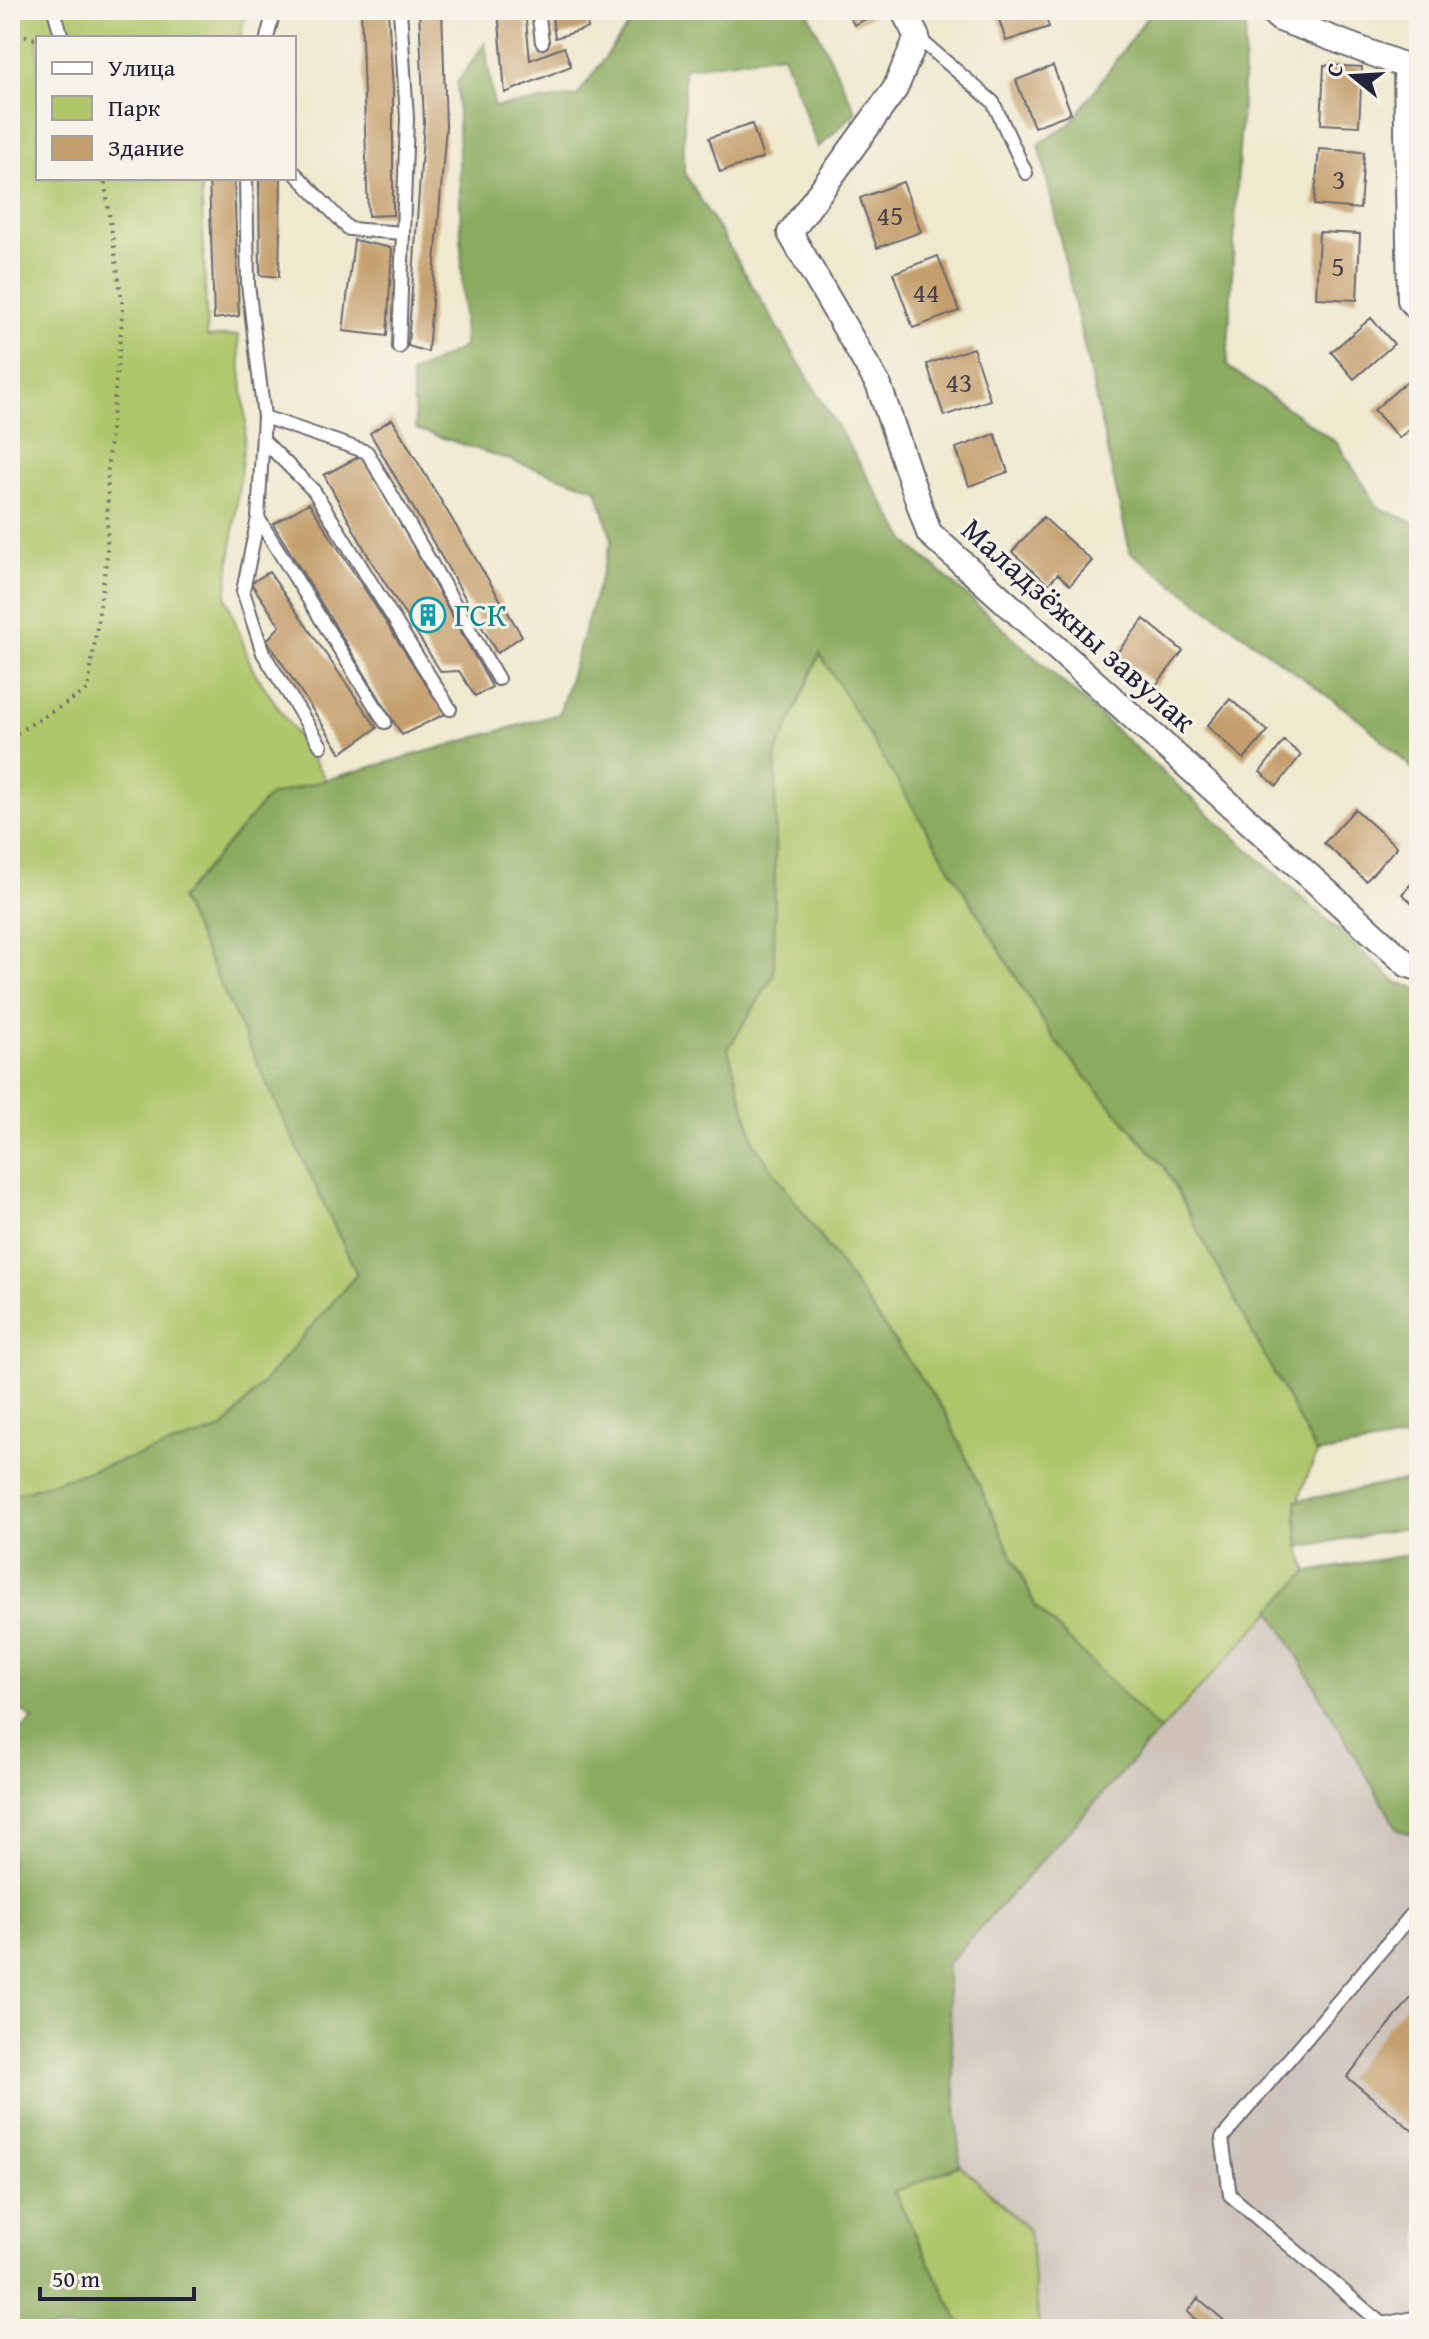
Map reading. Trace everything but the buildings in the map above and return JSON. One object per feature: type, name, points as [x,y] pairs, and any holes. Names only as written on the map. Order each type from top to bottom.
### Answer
[{"type":"street","points":[[903,10],[917,37]]},
{"type":"street","points":[[1270,10],[1280,19],[1413,69],[1410,300],[1419,310]]},
{"type":"street","name":"Маладзёжны завулак","points":[[917,37],[895,89],[790,233],[879,386],[929,533],[1408,965],[1419,968]]},
{"type":"lane","points":[[54,10],[61,36]]},
{"type":"lane","points":[[268,36],[274,10]]},
{"type":"lane","points":[[399,347],[407,118],[400,10]]},
{"type":"lane","points":[[538,10],[542,42]]},
{"type":"lane","points":[[917,37],[993,102],[1026,173]]},
{"type":"lane","points":[[296,174],[349,229],[403,233]]},
{"type":"lane","points":[[246,180],[248,284],[264,417],[258,518],[243,591],[263,653],[321,746]]},
{"type":"lane","points":[[264,417],[367,452],[498,679]]},
{"type":"lane","points":[[263,440],[314,491],[450,709]]},
{"type":"lane","points":[[258,518],[385,722]]},
{"type":"lane","points":[[1419,1906],[1222,2138],[1230,2195],[1382,2324],[1419,2317]]},
{"type":"path","points":[[10,30],[36,39]]},
{"type":"path","points":[[10,737],[88,690],[107,555],[108,459],[123,309],[104,180]]},
{"type":"shaded area","points":[[1271,1610],[1398,1830],[1419,1836],[1419,2329],[1039,2329],[1029,2230],[960,2165],[946,1965]]},
{"type":"green space","points":[[10,10],[246,10],[240,36],[36,36],[36,180],[201,180],[207,337],[238,335],[246,424],[226,596],[252,668],[327,781],[269,796],[180,899],[357,1274],[223,1429],[10,1496]]},
{"type":"green space","points":[[640,10],[807,10],[856,112],[818,148],[783,54],[684,68],[684,172],[907,542],[1396,982],[1419,989],[1419,1436],[1317,1454],[1165,1168],[1055,1041],[820,654],[776,754],[774,975],[728,1049],[755,1145],[945,1412],[1036,1607],[1160,1731],[946,1965],[960,2165],[894,2192],[963,2329],[10,2329],[10,1741],[33,1719],[10,1702],[10,1496],[223,1429],[357,1274],[180,899],[269,796],[559,714],[612,540],[597,489],[416,429],[411,374],[464,347],[457,83],[485,43],[494,107],[577,96]]},
{"type":"green space","points":[[1152,10],[1247,10],[1227,366],[1337,443],[1378,507],[1419,525],[1419,775],[1363,722],[1130,552],[1039,144],[1071,123]]},
{"type":"green space","points":[[820,653],[1055,1041],[1165,1168],[1317,1454],[1299,1499],[1296,1524],[1308,1572],[1160,1731],[1036,1607],[945,1412],[755,1145],[728,1049],[774,975],[776,754]]},
{"type":"green space","points":[[1419,1478],[1419,1526],[1299,1547],[1296,1501]]},
{"type":"green space","points":[[1419,1553],[1419,1836],[1398,1830],[1271,1610],[1308,1572]]},
{"type":"green space","points":[[960,2165],[1029,2230],[1039,2329],[963,2329],[894,2191]]},
{"type":"place","name":"ГСК","points":[[428,615]]}]
